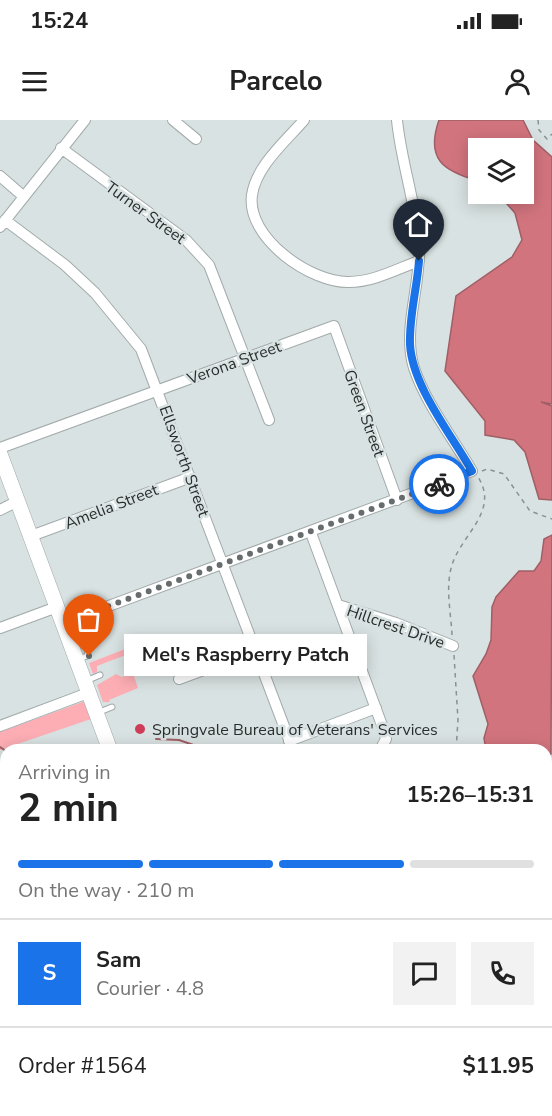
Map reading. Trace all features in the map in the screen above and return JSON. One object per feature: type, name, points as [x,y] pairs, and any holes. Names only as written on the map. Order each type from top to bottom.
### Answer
[{"type":"main road","points":[[0,454],[63,623],[82,658],[86,687],[108,744]]},
{"type":"street","points":[[3,223],[85,120]]},
{"type":"street","points":[[173,120],[195,139]]},
{"type":"street","points":[[304,120],[261,171],[254,188],[252,203],[255,215],[266,236],[305,271],[332,281],[363,280],[419,261]]},
{"type":"street","points":[[63,623],[88,617],[472,471],[421,385],[414,366],[410,335],[419,261],[417,226],[401,160],[397,120]]},
{"type":"street","name":"Turner Street","points":[[61,148],[186,240],[199,253],[216,280],[269,420]]},
{"type":"street","points":[[0,176],[23,196]]},
{"type":"street","name":"Ellsworth Street","points":[[3,223],[65,265],[95,293],[138,342],[158,389],[290,744]]},
{"type":"street","name":"Verona Street","points":[[0,448],[334,326]]},
{"type":"street","name":"Green Street","points":[[334,326],[397,500]]},
{"type":"street","name":"Amelia Street","points":[[31,536],[191,477]]},
{"type":"street","points":[[0,510],[18,501]]},
{"type":"street","points":[[311,533],[386,736],[383,744]]},
{"type":"street","name":"Hillcrest Drive","points":[[339,605],[396,623],[453,646]]},
{"type":"street","points":[[0,628],[57,607]]},
{"type":"street","points":[[179,679],[255,651]]},
{"type":"street","points":[[0,726],[86,687]]},
{"type":"street","points":[[295,744],[376,708]]},
{"type":"lane","points":[[82,658],[87,656],[89,647],[84,633],[88,617]]},
{"type":"lane","points":[[82,658],[92,648],[87,632],[88,617]]},
{"type":"lane","points":[[86,687],[100,675]]},
{"type":"lane","points":[[96,714],[112,707]]},
{"type":"path","points":[[538,120],[539,130],[547,139],[552,134]]},
{"type":"path","points":[[456,744],[458,720],[449,578],[452,563],[476,526],[484,508],[483,488],[475,474],[487,469],[504,474],[530,511],[552,519]]},
{"type":"shaded area","points":[[439,120],[523,120],[532,138],[468,138],[468,178],[447,168],[440,162],[434,145]]},
{"type":"shaded area","points":[[534,141],[552,157],[552,404],[541,402],[552,406],[552,500],[539,499],[525,452],[514,440],[485,435],[485,421],[445,371],[456,296],[512,257],[522,240],[515,213],[507,204],[534,204]]},
{"type":"shaded area","points":[[552,535],[551,744],[485,744],[484,738],[488,724],[473,676],[491,640],[492,607],[496,597],[519,571],[534,571],[541,561],[544,539]]},
{"type":"shaded area","points":[[146,641],[149,646],[97,666],[97,672],[93,674],[89,663]]},
{"type":"shaded area","points":[[132,670],[138,688],[109,700],[110,702],[103,702],[97,685],[116,674],[122,677]]},
{"type":"shaded area","points":[[88,700],[94,718],[18,744],[0,744],[0,732]]},
{"type":"waterway","points":[[156,739],[179,740],[191,744]]},
{"type":"way so far","points":[[89,656],[92,646],[87,634],[89,621],[87,614],[439,484]]},
{"type":"place","name":"Mel's Raspberry Patch","points":[[89,656]]},
{"type":"place","name":"Springvale Bureau of Veterans' Services","points":[[140,729]]},
{"type":"route","points":[[419,261],[418,285],[410,335],[414,366],[421,385],[472,471],[439,484]]}]
